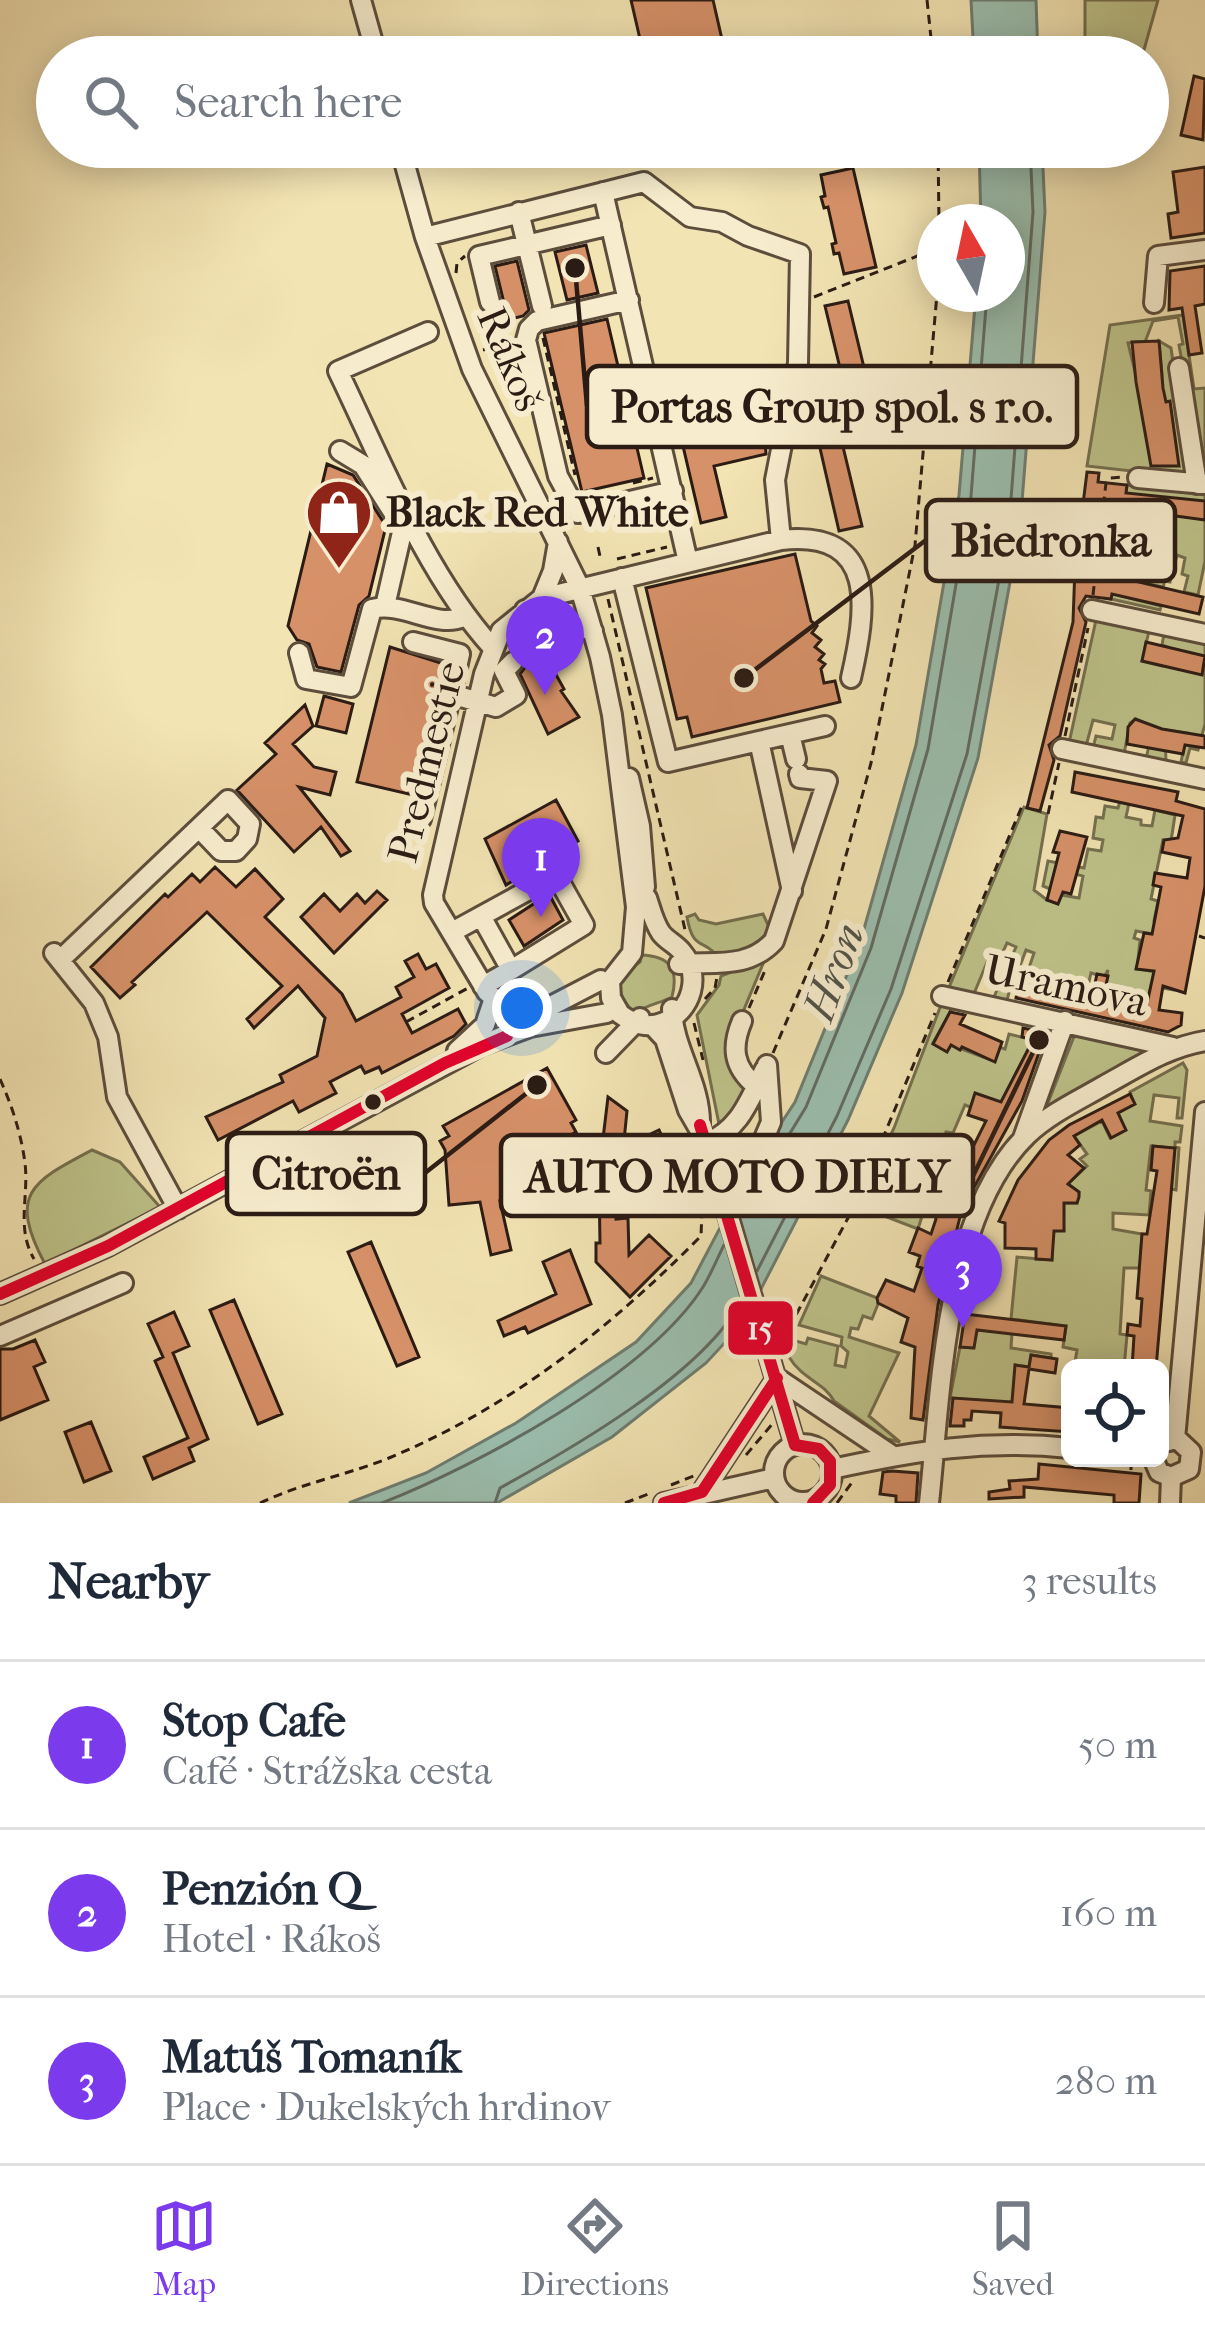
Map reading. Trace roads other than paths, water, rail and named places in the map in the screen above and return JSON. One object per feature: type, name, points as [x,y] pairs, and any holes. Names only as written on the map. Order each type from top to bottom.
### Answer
[{"type":"street","points":[[361,0],[371,36]]},
{"type":"street","name":"Rákoš","points":[[406,168],[424,236],[472,369],[580,587],[616,740],[640,894],[658,947]]},
{"type":"street","points":[[424,236],[644,182],[690,217],[722,222],[800,254],[798,363],[775,480],[782,540]]},
{"type":"street","points":[[603,192],[666,484],[688,562]]},
{"type":"street","points":[[519,212],[542,306]]},
{"type":"street","points":[[490,302],[479,256],[611,225]]},
{"type":"street","points":[[1154,304],[1158,256],[1205,250]]},
{"type":"street","points":[[629,301],[537,321],[526,338],[558,476],[578,513],[666,484]]},
{"type":"street","points":[[428,332],[338,371],[464,617],[492,647]]},
{"type":"street","points":[[1138,478],[1201,484],[1179,368]]},
{"type":"street","points":[[786,427],[832,424],[868,408],[865,393]]},
{"type":"street","points":[[340,451],[363,465],[403,528],[385,606]]},
{"type":"street","points":[[534,604],[611,570],[688,562],[812,537],[847,556],[862,584],[863,626],[851,678]]},
{"type":"street","name":"Predmestie","points":[[490,993],[434,903],[433,885],[492,647],[501,631],[534,604],[553,571],[558,542]]},
{"type":"street","points":[[611,570],[668,762],[825,726]]},
{"type":"street","points":[[534,604],[545,613],[593,631]]},
{"type":"street","points":[[299,652],[306,679],[351,687],[370,612],[385,606],[452,622],[464,617]]},
{"type":"street","points":[[1092,610],[1205,634]]},
{"type":"street","points":[[413,642],[460,654],[421,818]]},
{"type":"street","points":[[451,694],[496,707],[516,695],[504,671],[513,662]]},
{"type":"street","points":[[0,1294],[178,1209],[502,1037],[601,980],[610,962],[628,949],[658,947],[688,963],[721,968],[763,952],[779,933],[826,781],[800,778],[790,734]]},
{"type":"street","points":[[759,741],[792,891]]},
{"type":"street","points":[[1062,749],[1205,779]]},
{"type":"street","points":[[178,1209],[117,1097],[107,1037],[94,1003],[56,955],[199,828]]},
{"type":"street","points":[[445,1064],[485,1025],[490,993],[511,970],[584,925],[555,888],[556,875],[484,921]]},
{"type":"street","name":"Rákoš","points":[[628,949],[640,894]]},
{"type":"street","name":"Rákoš","points":[[640,894],[662,935],[678,946],[688,963]]},
{"type":"street","points":[[452,932],[529,902]]},
{"type":"street","points":[[484,921],[511,970]]},
{"type":"street","points":[[622,1018],[610,982],[628,949]]},
{"type":"street","points":[[688,963],[680,1011],[698,1072],[711,1174],[774,1340],[777,1378],[795,1445]]},
{"type":"street","points":[[601,980],[622,1018]]},
{"type":"street","points":[[490,993],[532,1020]]},
{"type":"street","points":[[490,993],[504,1016],[502,1037]]},
{"type":"street","name":"Uramova","points":[[942,996],[1173,1047]]},
{"type":"street","points":[[532,1020],[569,1008],[622,1018],[665,1040],[688,1109],[704,1134]]},
{"type":"street","points":[[622,1018],[680,1011]]},
{"type":"street","points":[[742,1021],[733,1046],[740,1066],[756,1086]]},
{"type":"street","points":[[929,1503],[957,1276],[980,1210],[1023,1138],[1065,1021]]},
{"type":"street","points":[[1023,1138],[1065,1108],[1173,1047],[1205,1041]]},
{"type":"street","points":[[704,1134],[727,1134],[739,1121],[766,1065],[771,1122],[751,1169]]},
{"type":"street","points":[[1169,1432],[1205,1112]]},
{"type":"street","points":[[0,1336],[123,1283]]},
{"type":"street","points":[[777,1378],[893,1456]]},
{"type":"street","points":[[664,1503],[702,1482],[777,1378]]},
{"type":"street","points":[[1156,1467],[1171,1478],[1199,1460],[1189,1448],[1169,1441]]},
{"type":"street","points":[[832,1469],[986,1443],[1061,1447]]},
{"type":"street","points":[[795,1445],[819,1449],[832,1469],[826,1492],[813,1502],[784,1500],[774,1478],[778,1458],[795,1445]]},
{"type":"street","points":[[702,1482],[774,1478]]},
{"type":"street","points":[[1170,1503],[1171,1478]]},
{"type":"water","points":[[971,0],[1036,0],[1037,36],[973,36]]},
{"type":"water","points":[[980,168],[1043,168],[1045,212],[1020,527],[978,758],[902,993],[848,1120],[744,1322],[706,1363],[612,1437],[497,1503],[349,1503],[426,1473],[516,1423],[636,1342],[691,1283],[751,1169],[795,1102],[860,943],[916,745],[959,495],[974,312],[1025,312],[1025,204],[981,204]]},
{"type":"place","name":"Portas Group spol. s r.o.","points":[[575,268]]},
{"type":"place","name":"Black Red White","points":[[339,571]]},
{"type":"place","name":"Biedronka","points":[[744,678]]},
{"type":"place","name":"Penzión Q","points":[[545,695]]},
{"type":"place","name":"Stop Cafe","points":[[541,917]]},
{"type":"place","name":"AUTO MOTO DIELY","points":[[1039,1040]]},
{"type":"place","name":"Citroën","points":[[537,1085]]},
{"type":"place","name":"Matúš Tomaník","points":[[963,1328]]},
{"type":"water label","name":"Hron","points":[[834,972]]}]
